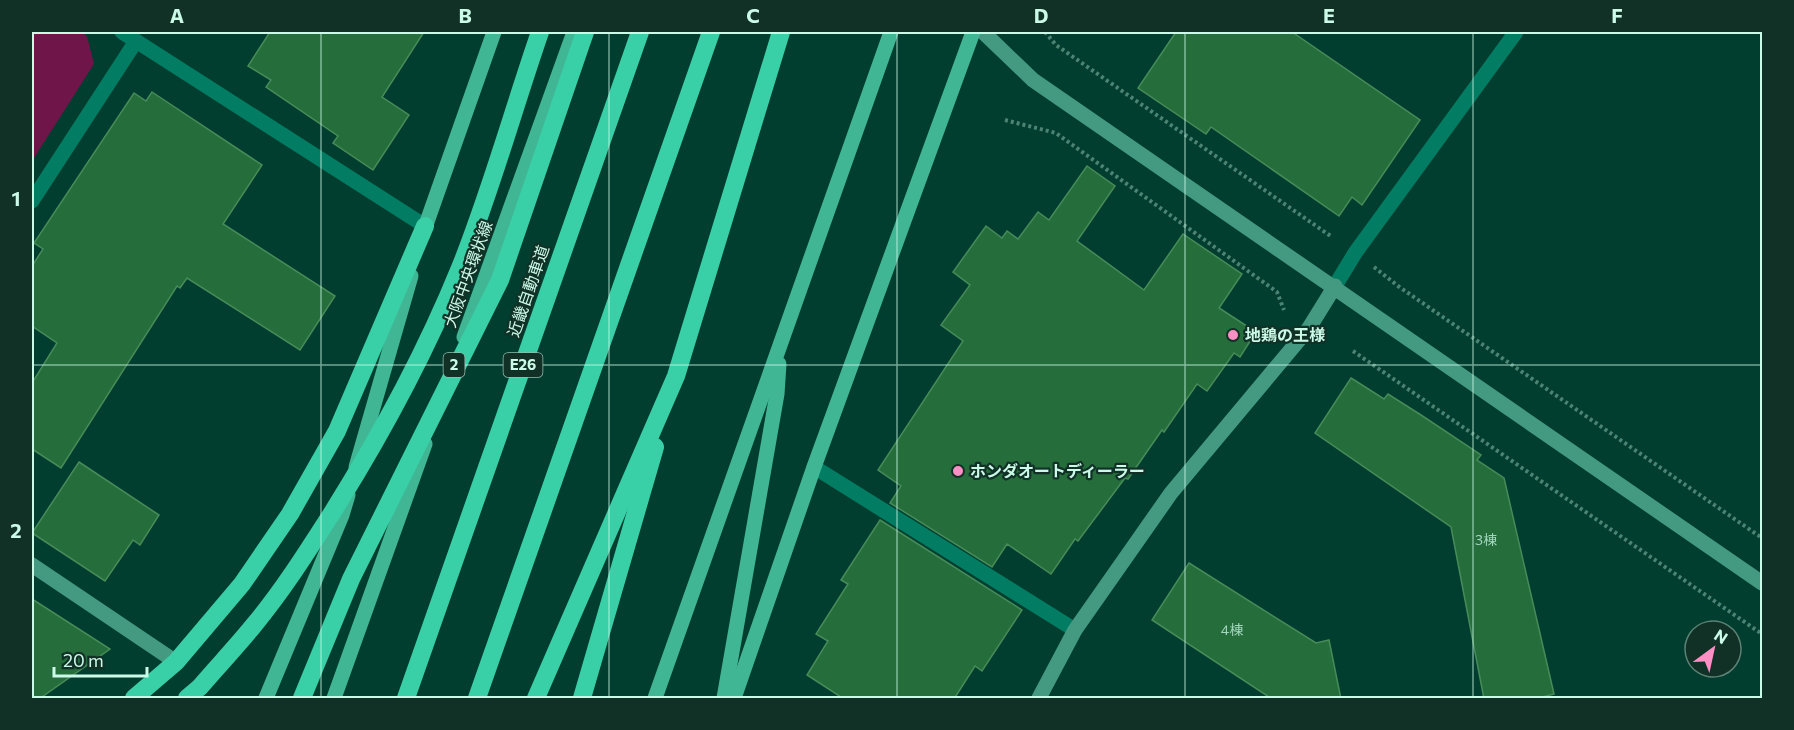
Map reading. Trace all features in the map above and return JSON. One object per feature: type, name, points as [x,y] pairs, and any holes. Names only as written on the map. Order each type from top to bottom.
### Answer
[{"type":"highway","points":[[187,699],[254,625],[301,561],[347,490],[394,409],[433,333],[461,266],[486,199],[540,32]]},
{"type":"highway","points":[[302,699],[351,579],[500,280],[585,32]]},
{"type":"highway","name":"近畿自動車道","points":[[406,699],[640,32]]},
{"type":"highway","points":[[477,699],[711,32]]},
{"type":"highway","points":[[582,699],[676,376],[781,32]]},
{"type":"highway","points":[[134,699],[176,662],[242,584],[290,514],[337,431],[425,226]]},
{"type":"highway","points":[[536,699],[676,376]]},
{"type":"main road","points":[[266,699],[342,515],[425,226],[494,32]]},
{"type":"main road","name":"大阪中央環状線","points":[[334,699],[574,32]]},
{"type":"main road","points":[[656,699],[891,32]]},
{"type":"main road","points":[[734,699],[814,467],[973,32]]},
{"type":"main road","points":[[724,699],[777,394],[780,346]]},
{"type":"street","points":[[122,32],[425,226]]},
{"type":"street","points":[[983,32],[1034,80],[1762,582]]},
{"type":"street","points":[[1039,699],[1075,630],[1171,493],[1309,328],[1355,253],[1516,32]]},
{"type":"street","points":[[32,201],[136,40]]},
{"type":"street","points":[[814,467],[1075,630]]},
{"type":"street","points":[[32,565],[176,662]]},
{"type":"path","points":[[1045,32],[1056,45],[1332,237]]},
{"type":"path","points":[[1005,120],[1056,133],[1276,292],[1284,310]]},
{"type":"path","points":[[1374,267],[1398,286],[1762,538]]},
{"type":"path","points":[[1353,351],[1762,634]]},
{"type":"shaded area","points":[[32,32],[81,32],[87,36],[94,64],[32,161]]},
{"type":"building","points":[[270,32],[424,32],[382,97],[409,115],[373,170],[333,143],[338,136],[266,87],[271,80],[248,66]]},
{"type":"building","points":[[1176,32],[1292,32],[1420,120],[1362,205],[1352,197],[1339,216],[1211,127],[1206,134],[1138,88]]},
{"type":"building","points":[[152,92],[262,165],[223,224],[335,296],[300,350],[187,278],[180,288],[177,286],[61,468],[32,449],[32,383],[57,343],[32,326],[32,266],[43,249],[34,243],[134,93],[146,101]]},
{"type":"building","points":[[1087,166],[1115,186],[1077,241],[1144,290],[1183,234],[1242,274],[1219,308],[1256,332],[1240,357],[1234,353],[1207,391],[1197,384],[1128,479],[1125,478],[1078,541],[1075,539],[1051,574],[1007,544],[992,567],[890,503],[901,486],[878,470],[963,341],[941,325],[970,285],[953,272],[986,226],[1002,238],[1007,231],[1018,239],[1038,212],[1049,220]]},
{"type":"building","points":[[1351,378],[1384,399],[1388,394],[1421,415],[1481,455],[1477,460],[1504,478],[1554,694],[1535,699],[1484,699],[1451,527],[1315,433]]},
{"type":"building","points":[[79,462],[159,515],[140,545],[133,540],[105,581],[32,533]]},
{"type":"building","points":[[880,520],[1022,610],[982,671],[975,666],[954,699],[844,699],[807,675],[828,641],[816,634],[848,584],[841,580]]},
{"type":"building","points":[[1189,563],[1316,643],[1329,640],[1341,699],[1272,699],[1152,620]]},
{"type":"building","points":[[32,599],[110,649],[39,699],[32,699]]},
{"type":"place","name":"地鶏の王様","points":[[1233,335]]},
{"type":"place","name":"ホンダオートディーラー","points":[[958,471]]}]
